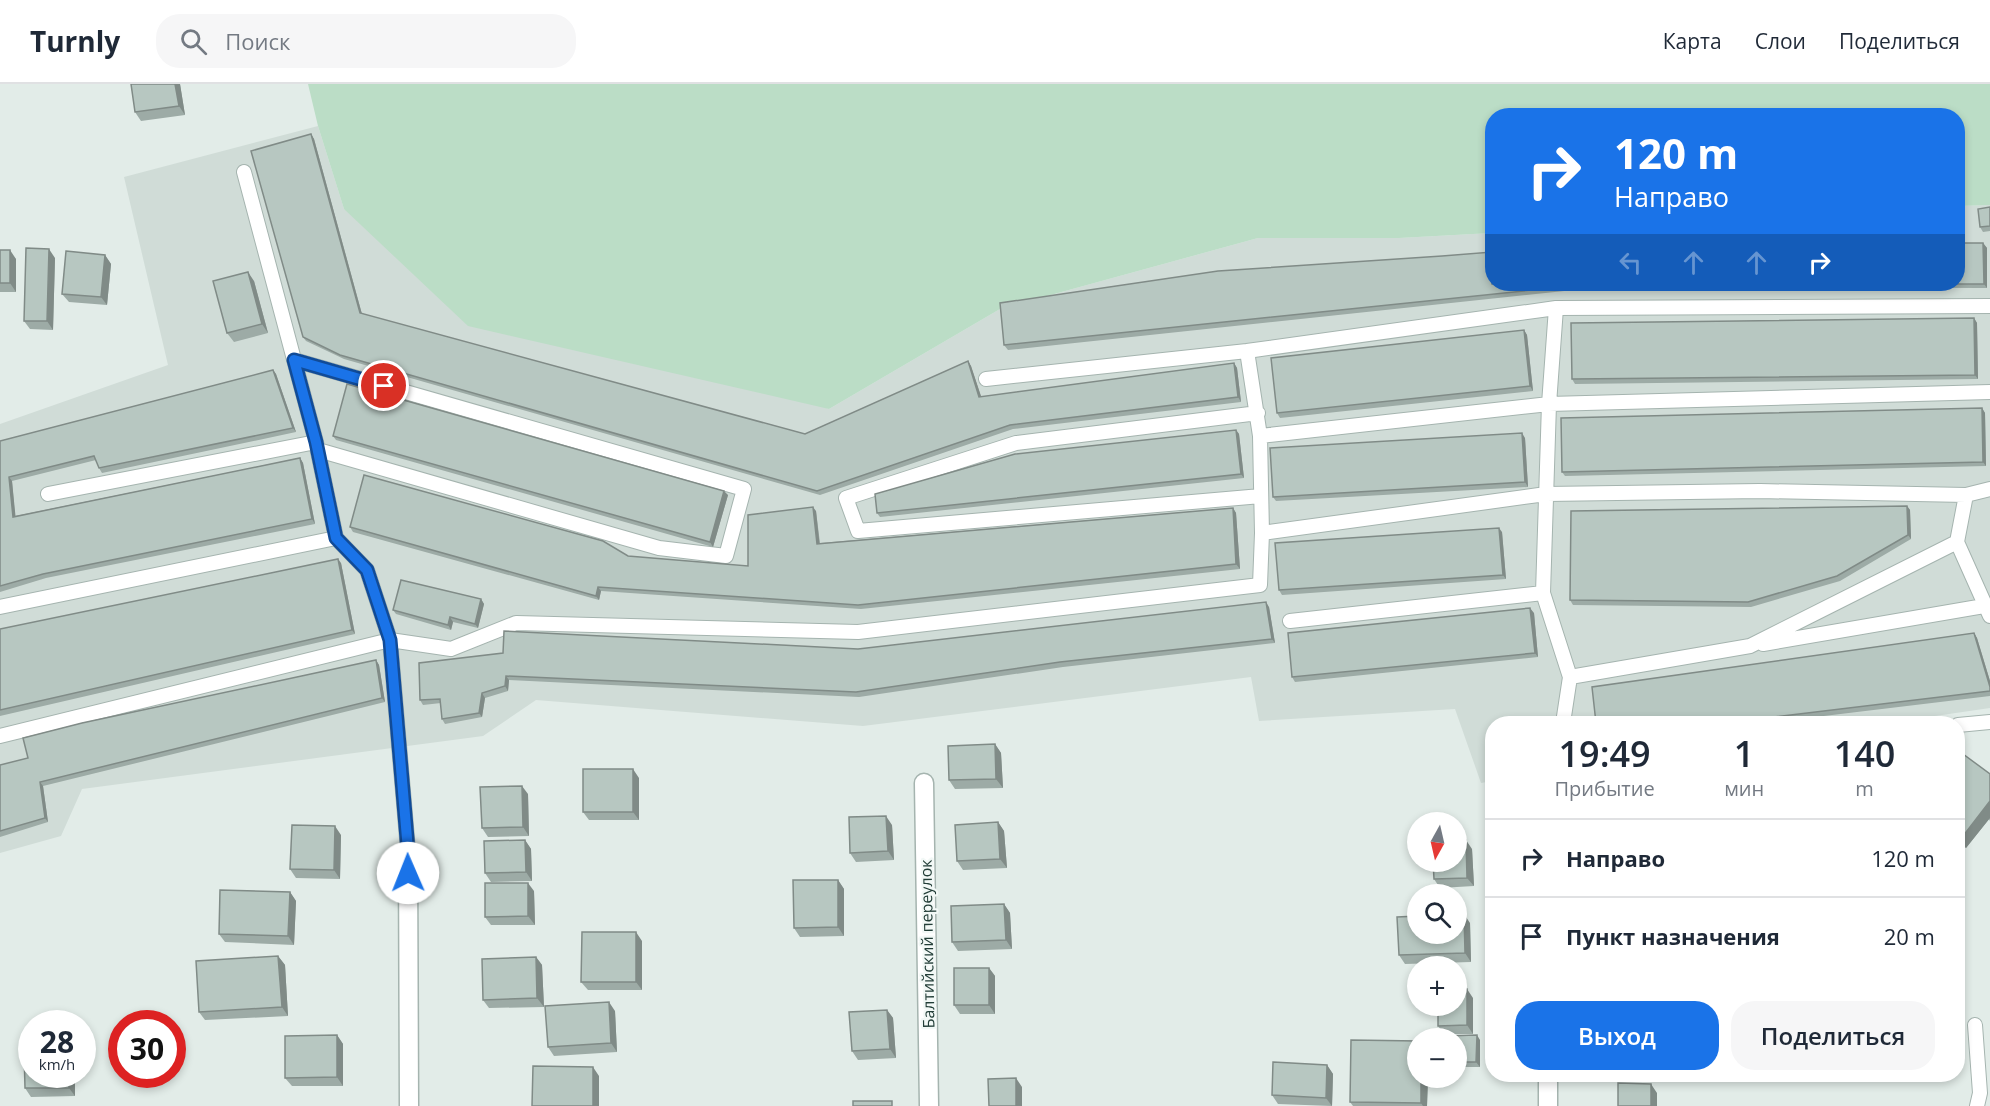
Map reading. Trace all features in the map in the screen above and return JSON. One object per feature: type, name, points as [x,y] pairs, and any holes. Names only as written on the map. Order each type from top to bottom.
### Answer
[{"type":"street","name":"Балтийский переулок","points":[[924,783],[929,1106]]},
{"type":"street","points":[[408,850],[409,1106]]},
{"type":"street","points":[[1548,1082],[1548,1106]]},
{"type":"lane","points":[[244,172],[317,446],[336,538],[367,570],[390,640],[408,850]]},
{"type":"lane","points":[[986,379],[1247,351],[1556,308],[1990,306]]},
{"type":"lane","points":[[1556,308],[1549,404],[1543,593],[1570,677],[1564,716]]},
{"type":"lane","points":[[0,736],[390,640],[451,650],[516,623],[858,632],[1260,585],[1262,533],[1260,436],[1247,351]]},
{"type":"lane","points":[[48,494],[317,446],[659,548],[726,556],[744,489],[294,360]]},
{"type":"lane","points":[[1260,436],[1549,404],[1990,392]]},
{"type":"lane","points":[[1258,413],[1016,443],[846,498],[858,531],[1261,496]]},
{"type":"lane","points":[[1262,533],[1546,494],[1760,491],[1966,495],[1990,489]]},
{"type":"lane","points":[[1570,677],[1750,646],[1987,611],[1957,542],[1966,495]]},
{"type":"lane","points":[[0,607],[336,538]]},
{"type":"lane","points":[[1750,646],[1957,542]]},
{"type":"lane","points":[[1290,621],[1543,593]]},
{"type":"lane","points":[[1965,724],[1990,722]]},
{"type":"lane","points":[[1975,1025],[1980,1093],[1977,1106]]},
{"type":"shaded area","points":[[318,126],[344,209],[829,409],[1000,309],[1258,238],[1399,238],[1485,233],[1485,291],[1965,291],[1965,206],[1990,205],[1990,708],[1935,716],[1485,716],[1485,782],[1481,783],[1455,709],[1259,721],[1251,677],[863,726],[536,700],[483,736],[82,789],[61,836],[0,853],[0,424],[168,365],[124,177]]},
{"type":"green space","points":[[308,84],[1990,84],[1990,205],[1965,206],[1965,108],[1485,108],[1485,233],[1399,238],[1258,238],[1000,309],[829,409],[468,326],[344,209],[318,126]]},
{"type":"building","points":[[131,84],[175,84],[179,106],[135,112]]},
{"type":"building","points":[[311,134],[360,313],[805,434],[968,361],[979,397],[1234,363],[1238,397],[1010,425],[817,491],[340,355],[303,337],[251,151]]},
{"type":"building","points":[[1990,207],[1990,226],[1980,227],[1978,209]]},
{"type":"building","points":[[1965,243],[1983,243],[1984,284],[1965,284]]},
{"type":"building","points":[[26,248],[49,249],[47,321],[24,321]]},
{"type":"building","points":[[0,250],[10,250],[10,283],[0,283]]},
{"type":"building","points":[[66,251],[105,255],[101,297],[62,294]]},
{"type":"building","points":[[1485,253],[1485,291],[1523,291],[1004,345],[1000,303],[1218,271]]},
{"type":"building","points":[[248,272],[262,324],[227,333],[213,281]]},
{"type":"building","points":[[1974,318],[1975,375],[1572,379],[1571,323]]},
{"type":"building","points":[[1524,330],[1530,386],[1277,413],[1271,358]]},
{"type":"building","points":[[273,370],[293,428],[99,468],[94,456],[9,477],[13,517],[300,458],[312,519],[43,574],[0,586],[0,441]]},
{"type":"building","points":[[347,384],[724,491],[710,542],[333,436]]},
{"type":"building","points":[[1982,408],[1983,462],[1562,472],[1561,418]]},
{"type":"building","points":[[1236,430],[1241,474],[877,513],[875,494],[1015,454]]},
{"type":"building","points":[[1522,433],[1525,482],[1273,497],[1270,448]]},
{"type":"building","points":[[364,475],[603,541],[628,556],[748,566],[748,515],[813,507],[817,544],[1233,508],[1236,564],[858,605],[598,587],[596,596],[350,527]]},
{"type":"building","points":[[1907,506],[1908,535],[1837,576],[1748,602],[1570,600],[1571,511]]},
{"type":"building","points":[[1499,528],[1503,575],[1279,590],[1275,543]]},
{"type":"building","points":[[338,559],[352,630],[0,710],[0,629]]},
{"type":"building","points":[[401,580],[481,599],[475,624],[450,617],[448,625],[393,610]]},
{"type":"building","points":[[1266,602],[1272,639],[1060,662],[856,692],[506,676],[505,686],[482,693],[479,713],[442,719],[440,699],[420,700],[419,663],[503,653],[504,631],[858,649]]},
{"type":"building","points":[[1530,608],[1535,653],[1292,677],[1288,633]]},
{"type":"building","points":[[1974,633],[1990,691],[1783,716],[1595,716],[1592,687]]},
{"type":"building","points":[[376,660],[382,698],[40,782],[45,818],[0,831],[0,765],[28,758],[23,738],[82,723]]},
{"type":"building","points":[[995,744],[996,779],[949,780],[948,746]]},
{"type":"building","points":[[1965,755],[1990,774],[1990,801],[1965,834]]},
{"type":"building","points":[[583,769],[633,769],[633,812],[583,812]]},
{"type":"building","points":[[522,786],[523,827],[482,828],[480,787]]},
{"type":"building","points":[[886,816],[888,851],[850,853],[849,817]]},
{"type":"building","points":[[998,822],[1000,859],[957,861],[955,825]]},
{"type":"building","points":[[292,825],[335,826],[334,870],[290,869]]},
{"type":"building","points":[[525,840],[526,872],[485,873],[484,841]]},
{"type":"building","points":[[1434,872],[1467,872],[1467,878],[1434,879]]},
{"type":"building","points":[[793,880],[838,880],[838,927],[794,928]]},
{"type":"building","points":[[485,883],[528,883],[528,916],[485,917]]},
{"type":"building","points":[[220,890],[290,892],[288,936],[219,934]]},
{"type":"building","points":[[1004,904],[1006,940],[952,942],[951,906]]},
{"type":"building","points":[[1397,917],[1407,917],[1407,944],[1465,944],[1465,953],[1399,955]]},
{"type":"building","points":[[582,932],[636,932],[636,982],[581,982]]},
{"type":"building","points":[[278,956],[282,1007],[199,1012],[196,961]]},
{"type":"building","points":[[536,957],[537,998],[483,1000],[482,959]]},
{"type":"building","points":[[954,968],[989,968],[989,1005],[954,1005]]},
{"type":"building","points":[[609,1002],[611,1043],[548,1047],[545,1006]]},
{"type":"building","points":[[887,1010],[890,1049],[852,1051],[849,1012]]},
{"type":"building","points":[[1438,1016],[1467,1016],[1467,1025],[1438,1026]]},
{"type":"building","points":[[337,1035],[337,1077],[285,1078],[285,1036]]},
{"type":"building","points":[[1467,1035],[1477,1035],[1476,1062],[1467,1062]]},
{"type":"building","points":[[1351,1040],[1407,1041],[1407,1088],[1421,1088],[1421,1103],[1350,1102]]},
{"type":"building","points":[[1273,1062],[1327,1065],[1326,1098],[1272,1095]]},
{"type":"building","points":[[533,1066],[593,1067],[593,1106],[532,1106]]},
{"type":"building","points":[[1016,1078],[1016,1106],[989,1106],[988,1079]]},
{"type":"building","points":[[1618,1083],[1651,1084],[1651,1106],[1618,1106]]},
{"type":"building","points":[[853,1101],[892,1101],[892,1106],[853,1106]]},
{"type":"route","points":[[384,386],[294,360],[316,442],[336,538],[367,570],[390,640],[408,873]]}]
